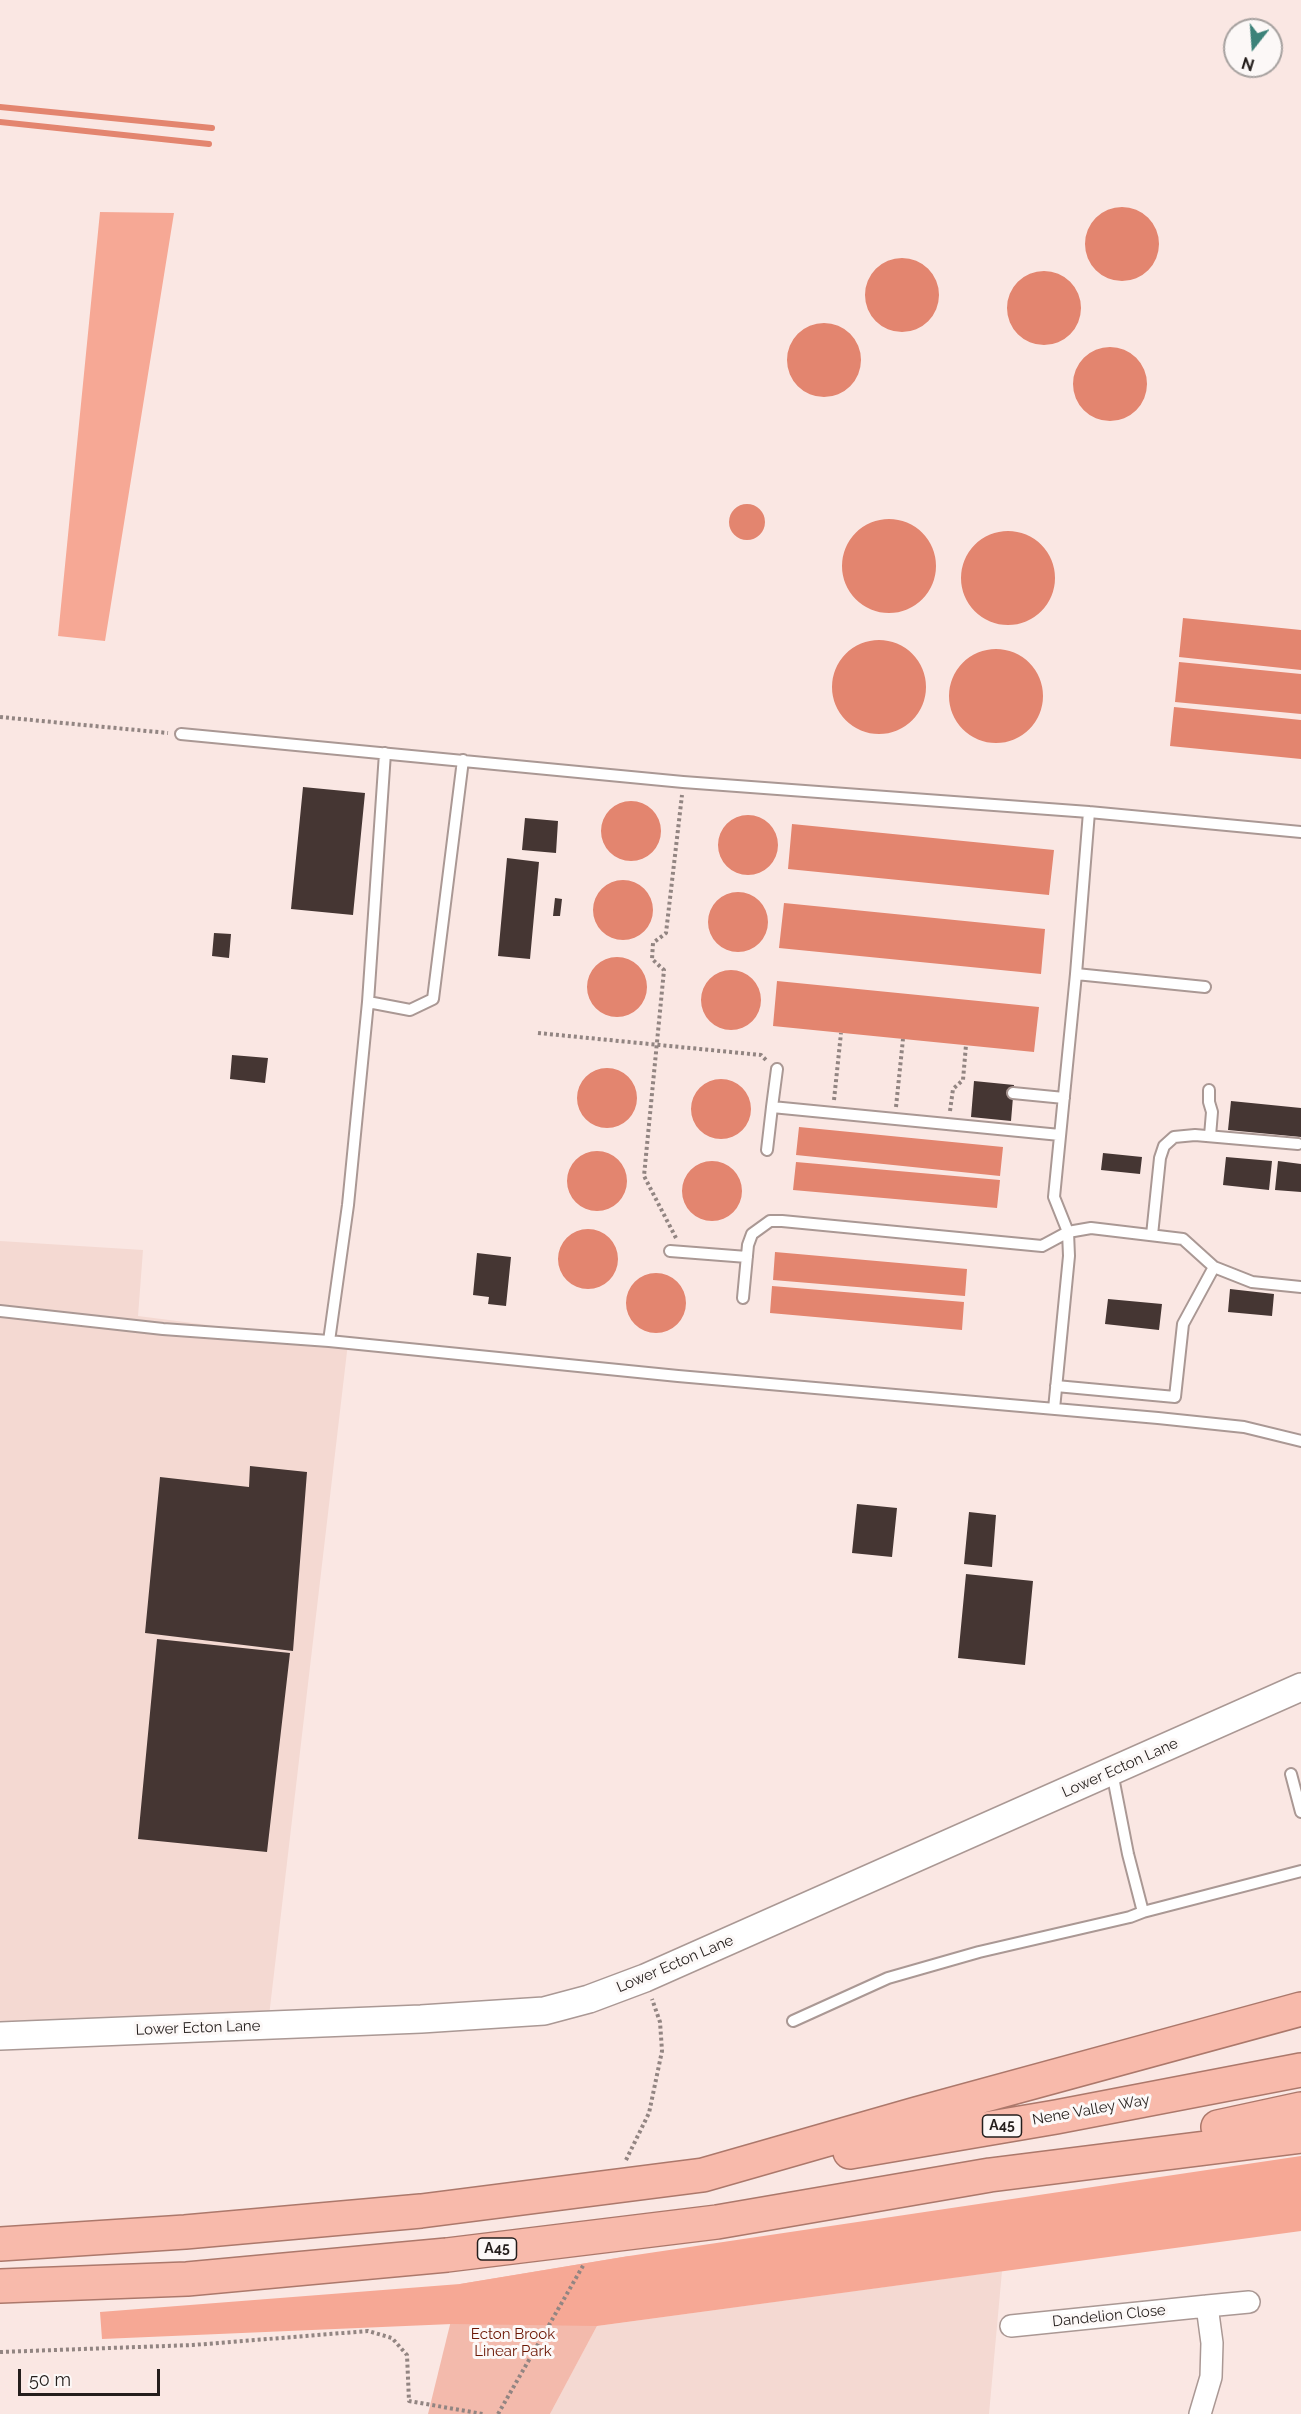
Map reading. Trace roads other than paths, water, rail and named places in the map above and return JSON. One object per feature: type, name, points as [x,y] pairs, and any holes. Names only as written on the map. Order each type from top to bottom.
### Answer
[{"type":"highway","points":[[703,2175],[916,2114],[1301,2009]]},
{"type":"highway","name":"Nene Valley Way","points":[[703,2175],[1056,2117],[1301,2070]]},
{"type":"highway","name":"A45","points":[[0,2286],[187,2279],[447,2255],[717,2222],[990,2175],[1301,2109]]},
{"type":"highway","points":[[990,2175],[1301,2136]]},
{"type":"highway","name":"A45","points":[[0,2244],[185,2232],[421,2211],[703,2175]]},
{"type":"street","name":"Lower Ecton Lane","points":[[0,2036],[421,2019],[544,2011],[589,1999],[645,1978],[1301,1687]]},
{"type":"street","name":"Dandelion Close","points":[[1011,2326],[1249,2302]]},
{"type":"street","points":[[1200,2414],[1212,2377],[1212,2343],[1208,2306]]},
{"type":"lane","points":[[181,735],[683,782],[1089,812],[1301,832]]},
{"type":"lane","points":[[329,1341],[348,1205],[368,1002],[385,753]]},
{"type":"lane","points":[[368,1002],[410,1010],[433,999],[463,760]]},
{"type":"lane","points":[[1054,1409],[1069,1256],[1068,1232],[1054,1197],[1089,812]]},
{"type":"lane","points":[[1076,974],[1205,987]]},
{"type":"lane","points":[[767,1150],[777,1069]]},
{"type":"lane","points":[[1209,1090],[1212,1112],[1210,1136]]},
{"type":"lane","points":[[1014,1094],[1064,1098]]},
{"type":"lane","points":[[772,1107],[1060,1135]]},
{"type":"lane","points":[[1152,1235],[1160,1158],[1164,1146],[1174,1137],[1210,1136],[1298,1144]]},
{"type":"lane","points":[[743,1298],[752,1234],[770,1221],[1041,1246],[1068,1232],[1090,1228],[1152,1235],[1183,1239],[1214,1267],[1252,1282],[1301,1287]]},
{"type":"lane","points":[[670,1251],[747,1257]]},
{"type":"lane","points":[[1056,1386],[1174,1397],[1183,1324],[1214,1267]]},
{"type":"lane","points":[[0,1311],[164,1329],[329,1341],[666,1375],[1244,1427],[1301,1441]]},
{"type":"lane","points":[[1112,1772],[1128,1854],[1143,1912]]},
{"type":"lane","points":[[1291,1774],[1301,1812]]},
{"type":"lane","points":[[793,2020],[888,1978],[979,1952],[1130,1917],[1301,1871]]},
{"type":"waterway","points":[[0,107],[212,128]]},
{"type":"waterway","points":[[0,122],[209,144]]},
{"type":"park label","name":"Ecton Brook Linear Park","points":[[513,2342]]}]
